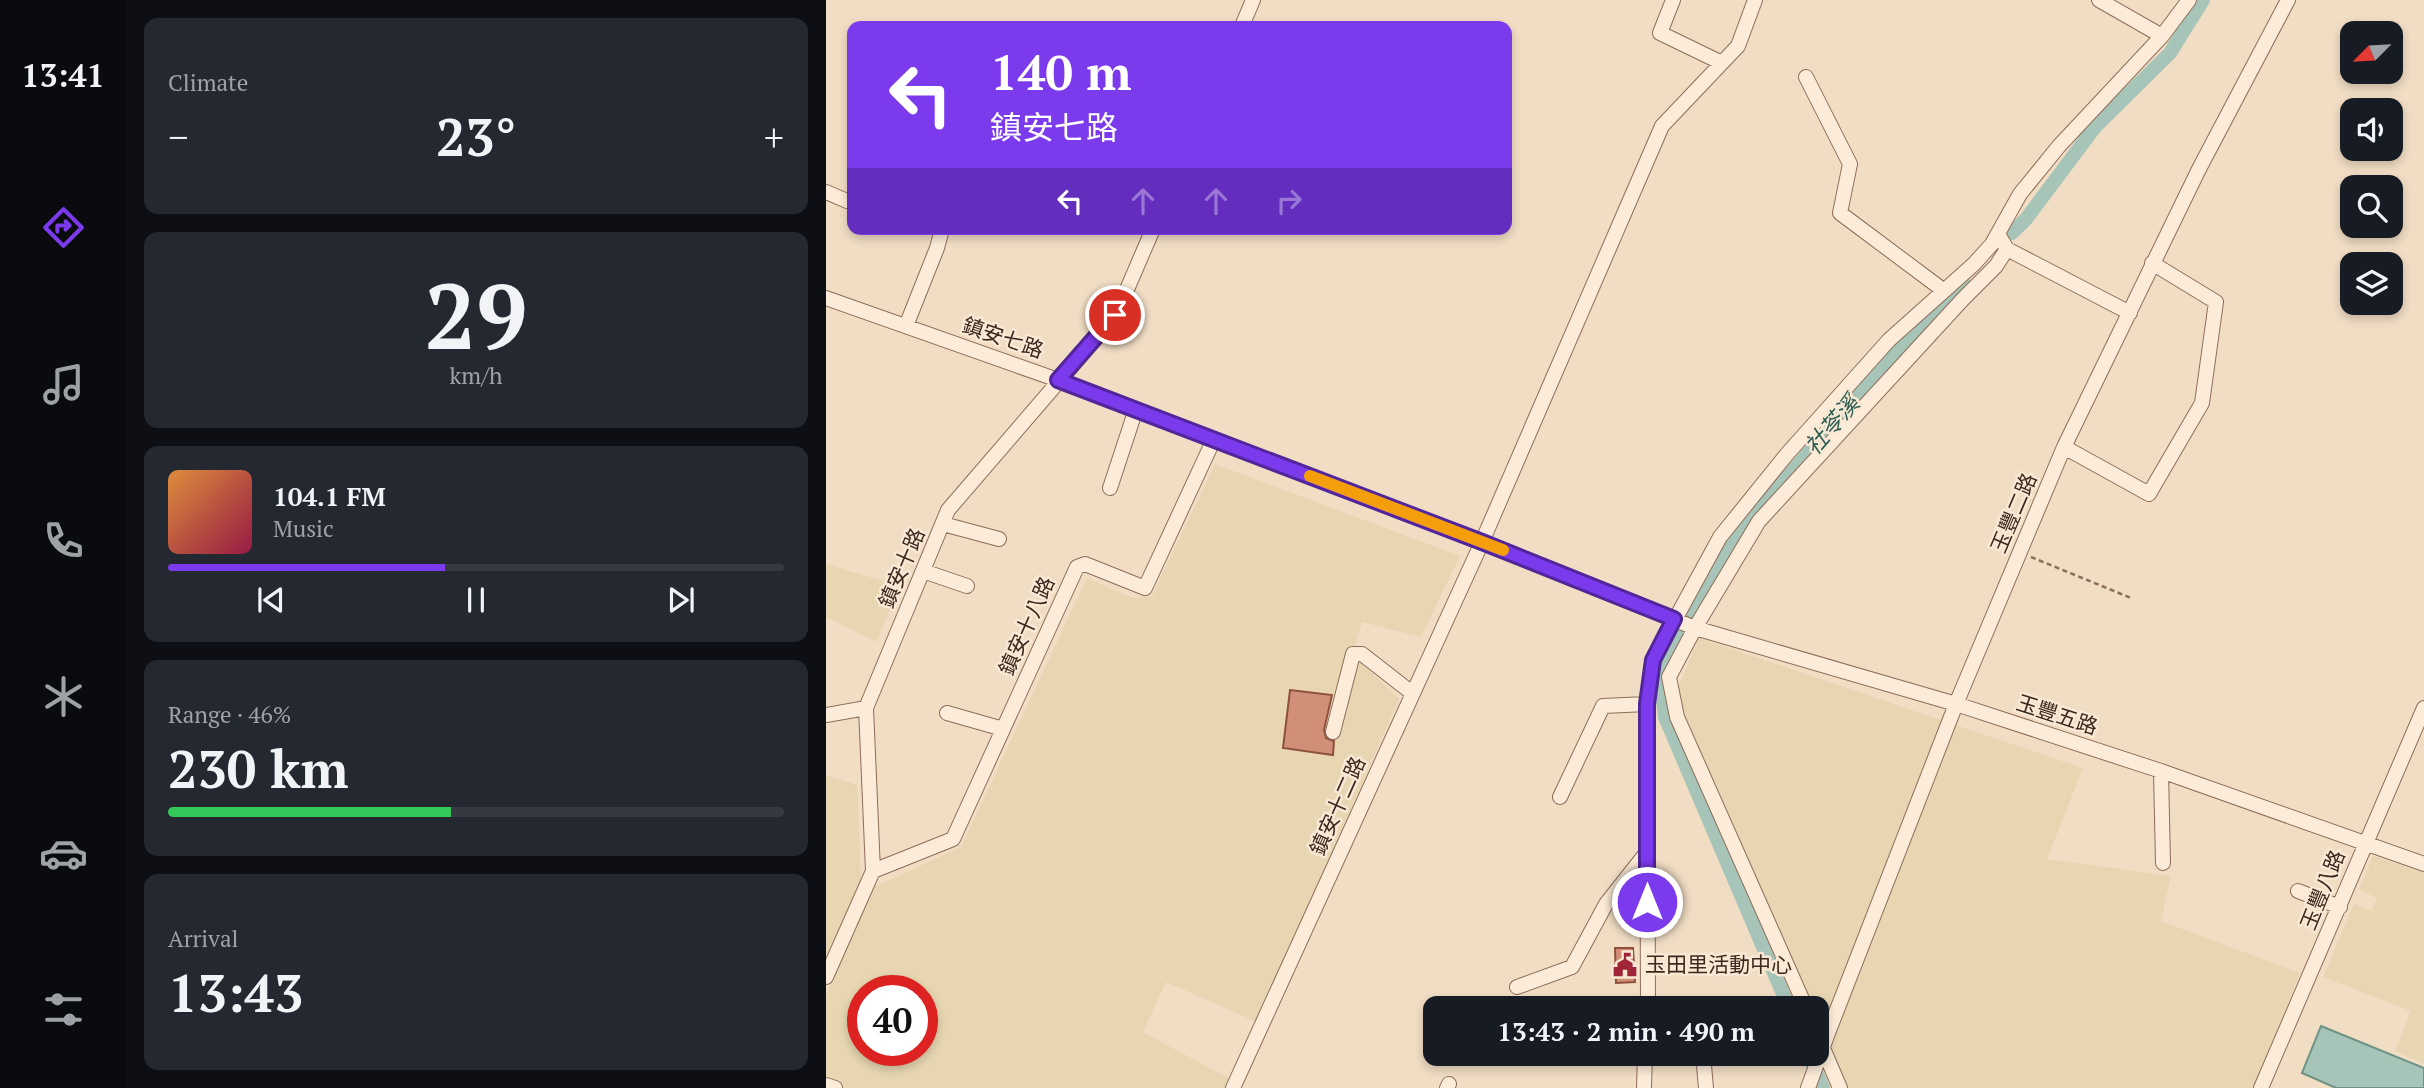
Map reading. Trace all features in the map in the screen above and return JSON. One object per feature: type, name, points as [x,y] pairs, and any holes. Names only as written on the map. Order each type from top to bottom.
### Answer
[{"type":"street","points":[[1244,21],[1253,0]]},
{"type":"street","points":[[1673,0],[1660,33],[1722,63]]},
{"type":"street","name":"鎮安十二路","points":[[1233,1088],[1482,542],[1662,126],[1738,46],[1755,0]]},
{"type":"street","points":[[2099,0],[2162,36]]},
{"type":"street","points":[[1648,996],[1647,704],[1653,660],[1674,619],[1720,537],[1787,454],[1889,340],[1974,264],[1998,234],[2020,194],[2059,146],[2162,36],[2189,0]]},
{"type":"street","name":"玉豐二路","points":[[1829,1021],[1956,704],[2064,447],[2152,263],[2288,0]]},
{"type":"street","points":[[1806,77],[1850,164],[1840,213],[1943,290]]},
{"type":"street","points":[[826,192],[847,201]]},
{"type":"street","points":[[1998,234],[2007,249],[2130,313]]},
{"type":"street","points":[[906,326],[940,235]]},
{"type":"street","name":"鎮安十路","points":[[826,977],[873,871],[866,708],[948,510],[1115,315],[1150,235]]},
{"type":"street","points":[[1801,996],[1677,717],[1669,677],[1759,521],[1963,299],[1996,267],[2007,249]]},
{"type":"street","points":[[2064,447],[2149,494],[2203,403],[2216,302],[2152,263]]},
{"type":"street","name":"鎮安七路","points":[[826,298],[1136,409],[1674,619]]},
{"type":"street","points":[[1110,488],[1136,409]]},
{"type":"street","name":"鎮安十八路","points":[[873,871],[953,839],[1077,567],[1085,564],[1145,588],[1214,439]]},
{"type":"street","points":[[943,524],[999,539]]},
{"type":"street","points":[[923,571],[967,586]]},
{"type":"street","name":"玉豐五路","points":[[1674,619],[1695,628],[1956,704],[2161,771],[2424,864]]},
{"type":"street","points":[[1333,732],[1353,654],[1362,654],[1412,693]]},
{"type":"street","points":[[1560,797],[1603,706],[1647,704]]},
{"type":"street","points":[[826,715],[866,708]]},
{"type":"street","name":"玉豐八路","points":[[2261,1088],[2424,708]]},
{"type":"street","points":[[947,713],[1003,729]]},
{"type":"street","points":[[2161,771],[2163,863]]},
{"type":"street","points":[[1517,987],[1572,967],[1606,904],[1647,852]]},
{"type":"street","points":[[2298,891],[2340,907]]},
{"type":"street","points":[[1644,1088],[1645,1066]]},
{"type":"street","points":[[1704,1066],[1706,1088]]},
{"type":"street","points":[[1829,1066],[1840,1088]]},
{"type":"street","points":[[826,1085],[835,1088]]},
{"type":"path","points":[[2020,552],[2131,598]]},
{"type":"shaded area","points":[[1215,464],[1460,556],[1421,637],[1362,622],[1353,655],[1399,699],[1257,1022],[1166,982],[1143,1032],[1230,1079],[1226,1088],[826,1088],[826,994],[872,888],[961,847],[1087,578],[1133,598],[1152,596]],"holes":[[[1290,690],[1340,697],[1332,755],[1283,748]]]},
{"type":"shaded area","points":[[826,564],[900,586],[876,642],[826,617]]},
{"type":"shaded area","points":[[1699,638],[2083,768],[2047,859],[2171,876],[2161,921],[2300,973],[2255,1088],[1842,1088],[1829,1057],[1829,996],[1802,996],[1674,697]]},
{"type":"shaded area","points":[[826,775],[857,785],[861,880],[826,957]]},
{"type":"shaded area","points":[[2373,856],[2424,873],[2424,1064],[2395,1051],[2411,1011],[2323,977],[2354,904],[2372,911],[2377,898],[2359,890]]},
{"type":"shaded area","points":[[2321,1026],[2424,1068],[2424,1088],[2336,1088],[2302,1073]]},
{"type":"building","points":[[1290,690],[1332,695],[1324,730],[1326,738],[1334,741],[1333,755],[1283,748]]},
{"type":"building","name":"玉田里活動中心","points":[[1615,948],[1633,948],[1635,982],[1616,983]]},
{"type":"waterway","name":"社苓溪","points":[[2012,233],[2026,219],[2095,127],[2170,53],[2203,0]]},
{"type":"waterway","name":"社苓溪","points":[[1691,614],[1734,538],[1919,326],[1963,282]]},
{"type":"waterway","name":"社苓溪","points":[[1680,634],[1669,655],[1664,674],[1665,717],[1784,996]]},
{"type":"waterway","name":"社苓溪","points":[[1813,1066],[1823,1088]]},
{"type":"slow traffic","points":[[1310,476],[1503,550]]},
{"type":"place","name":"玉田里活動中心","points":[[1625,965]]},
{"type":"route","points":[[1115,315],[1058,380],[1482,542],[1674,619],[1653,660],[1647,704],[1647,902]]}]
